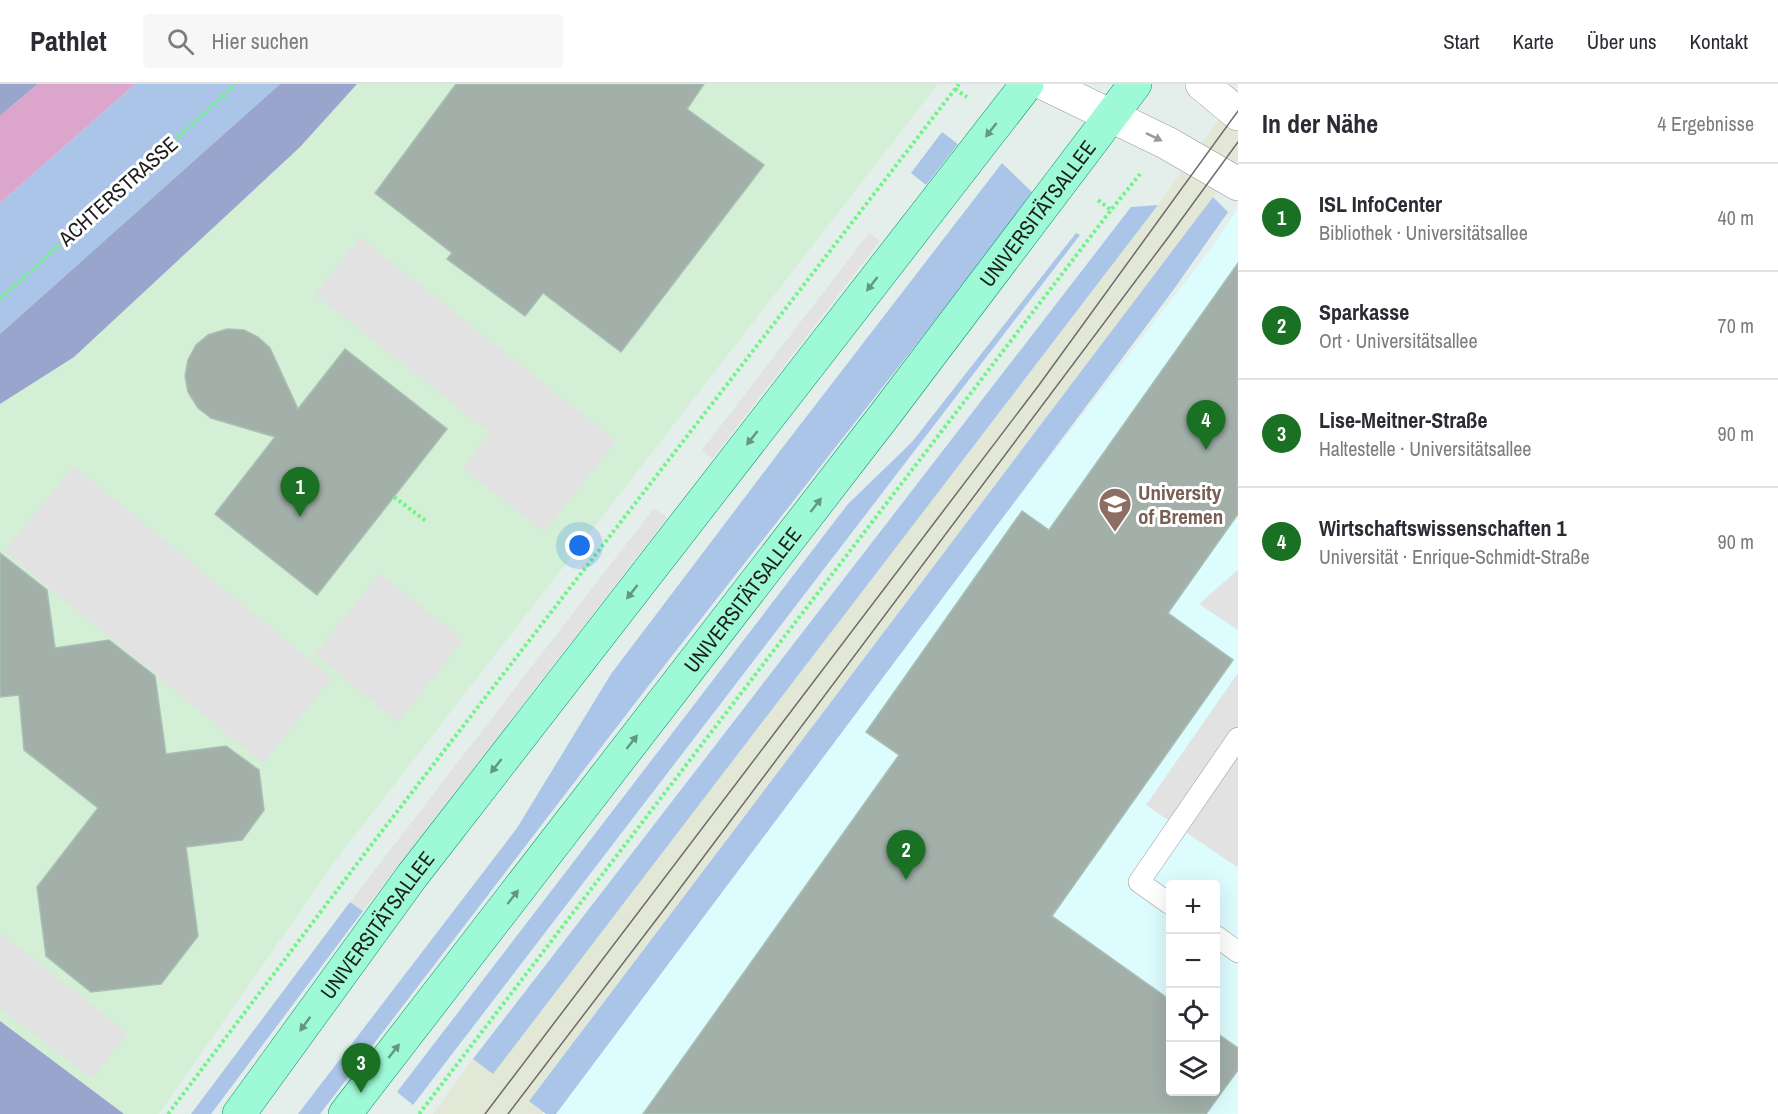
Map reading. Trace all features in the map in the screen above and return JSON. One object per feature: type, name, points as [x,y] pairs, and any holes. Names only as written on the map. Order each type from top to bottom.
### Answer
[{"type":"main road","name":"UNIVERSITÄTSALLEE","points":[[239,1114],[426,858],[1027,84]]},
{"type":"main road","name":"UNIVERSITÄTSALLEE","points":[[345,1114],[887,412],[1135,84]]},
{"type":"street","points":[[1045,84],[1167,143],[1238,183]]},
{"type":"street","points":[[1202,84],[1238,114]]},
{"type":"lane","points":[[1166,901],[1139,882],[1238,738]]},
{"type":"lane","points":[[1220,939],[1238,952]]},
{"type":"path","name":"ACHTERSTRASSE","points":[[0,299],[236,84]]},
{"type":"path","points":[[168,1114],[369,848],[959,84]]},
{"type":"path","points":[[419,1114],[1117,202],[1167,143]]},
{"type":"path","points":[[394,497],[426,521]]},
{"type":"shaded area","points":[[0,84],[38,84],[0,116]]},
{"type":"shaded area","points":[[38,84],[135,84],[0,203],[0,116]]},
{"type":"shaded area","points":[[135,84],[280,84],[0,334],[0,203]]},
{"type":"shaded area","points":[[280,84],[938,84],[335,861],[159,1114],[0,1114],[0,334]]},
{"type":"shaded area","points":[[280,84],[357,84],[300,147],[74,357],[0,404],[0,334]]},
{"type":"shaded area","points":[[1238,92],[1238,160],[1213,197],[529,1100],[544,1112],[543,1114],[433,1114],[473,1059],[493,1073],[1153,212]]},
{"type":"shaded area","points":[[942,132],[958,144],[926,185],[911,173]]},
{"type":"shaded area","points":[[1002,163],[1034,194],[639,698],[320,1114],[298,1114],[517,828],[611,674]]},
{"type":"shaded area","points":[[1213,197],[1228,212],[1174,289],[556,1114],[546,1114],[529,1101]]},
{"type":"shaded area","points":[[1158,205],[493,1074],[473,1059],[1131,207]]},
{"type":"shaded area","name":"University of Bremen","points":[[1238,208],[1238,1114],[543,1114],[1213,246]]},
{"type":"shaded area","points":[[869,233],[880,241],[712,459],[702,450]]},
{"type":"shaded area","points":[[1076,233],[1080,235],[413,1105],[397,1092],[848,504],[912,442]]},
{"type":"shaded area","points":[[360,237],[616,441],[544,532],[463,468],[490,433],[315,294]]},
{"type":"shaded area","points":[[74,466],[332,678],[263,763],[4,551]]},
{"type":"shaded area","points":[[654,508],[667,518],[363,911],[350,902]]},
{"type":"shaded area","points":[[1238,570],[1238,630],[1199,604]]},
{"type":"shaded area","points":[[380,573],[463,640],[398,722],[315,654]]},
{"type":"shaded area","points":[[1238,673],[1238,866],[1237,867],[1146,805]]},
{"type":"shaded area","points":[[350,902],[363,911],[211,1114],[191,1114]]},
{"type":"shaded area","points":[[0,933],[128,1033],[92,1079],[0,1008]]},
{"type":"shaded area","points":[[0,1021],[124,1114],[0,1114]]},
{"type":"building","points":[[456,84],[704,84],[687,109],[764,165],[621,352],[543,293],[525,316],[447,259],[452,253],[375,193]]},
{"type":"building","name":"University of Bremen","points":[[1238,263],[1238,514],[1168,613],[1233,660],[1052,916],[1166,997],[1166,1096],[1219,1096],[1206,1114],[643,1114],[899,755],[866,732],[1022,511],[1049,530]]},
{"type":"building","points":[[227,329],[244,330],[258,337],[270,348],[298,409],[345,349],[447,429],[317,595],[215,514],[275,437],[211,418],[198,408],[188,392],[185,376],[188,360],[196,345],[208,335]]},
{"type":"building","points":[[0,553],[47,590],[55,648],[109,640],[155,676],[166,754],[226,746],[259,770],[264,810],[242,840],[186,847],[198,936],[161,984],[91,992],[46,956],[37,887],[98,808],[24,750],[19,695],[0,697]]},
{"type":"building","name":"University of Bremen","points":[[1220,1035],[1238,1048],[1238,1070],[1220,1095]]},
{"type":"tram line","points":[[485,1114],[1039,385],[1238,111]]},
{"type":"tram line","points":[[508,1114],[672,899],[1238,142]]},
{"type":"place","name":"Wirtschaftswissenschaften 1","points":[[1206,450]]},
{"type":"place","name":"ISL InfoCenter","points":[[300,517]]},
{"type":"place","name":"University of Bremen","points":[[1115,533]]},
{"type":"place","name":"Sparkasse","points":[[906,880]]},
{"type":"place","name":"Lise-Meitner-Straße","points":[[361,1093]]}]
